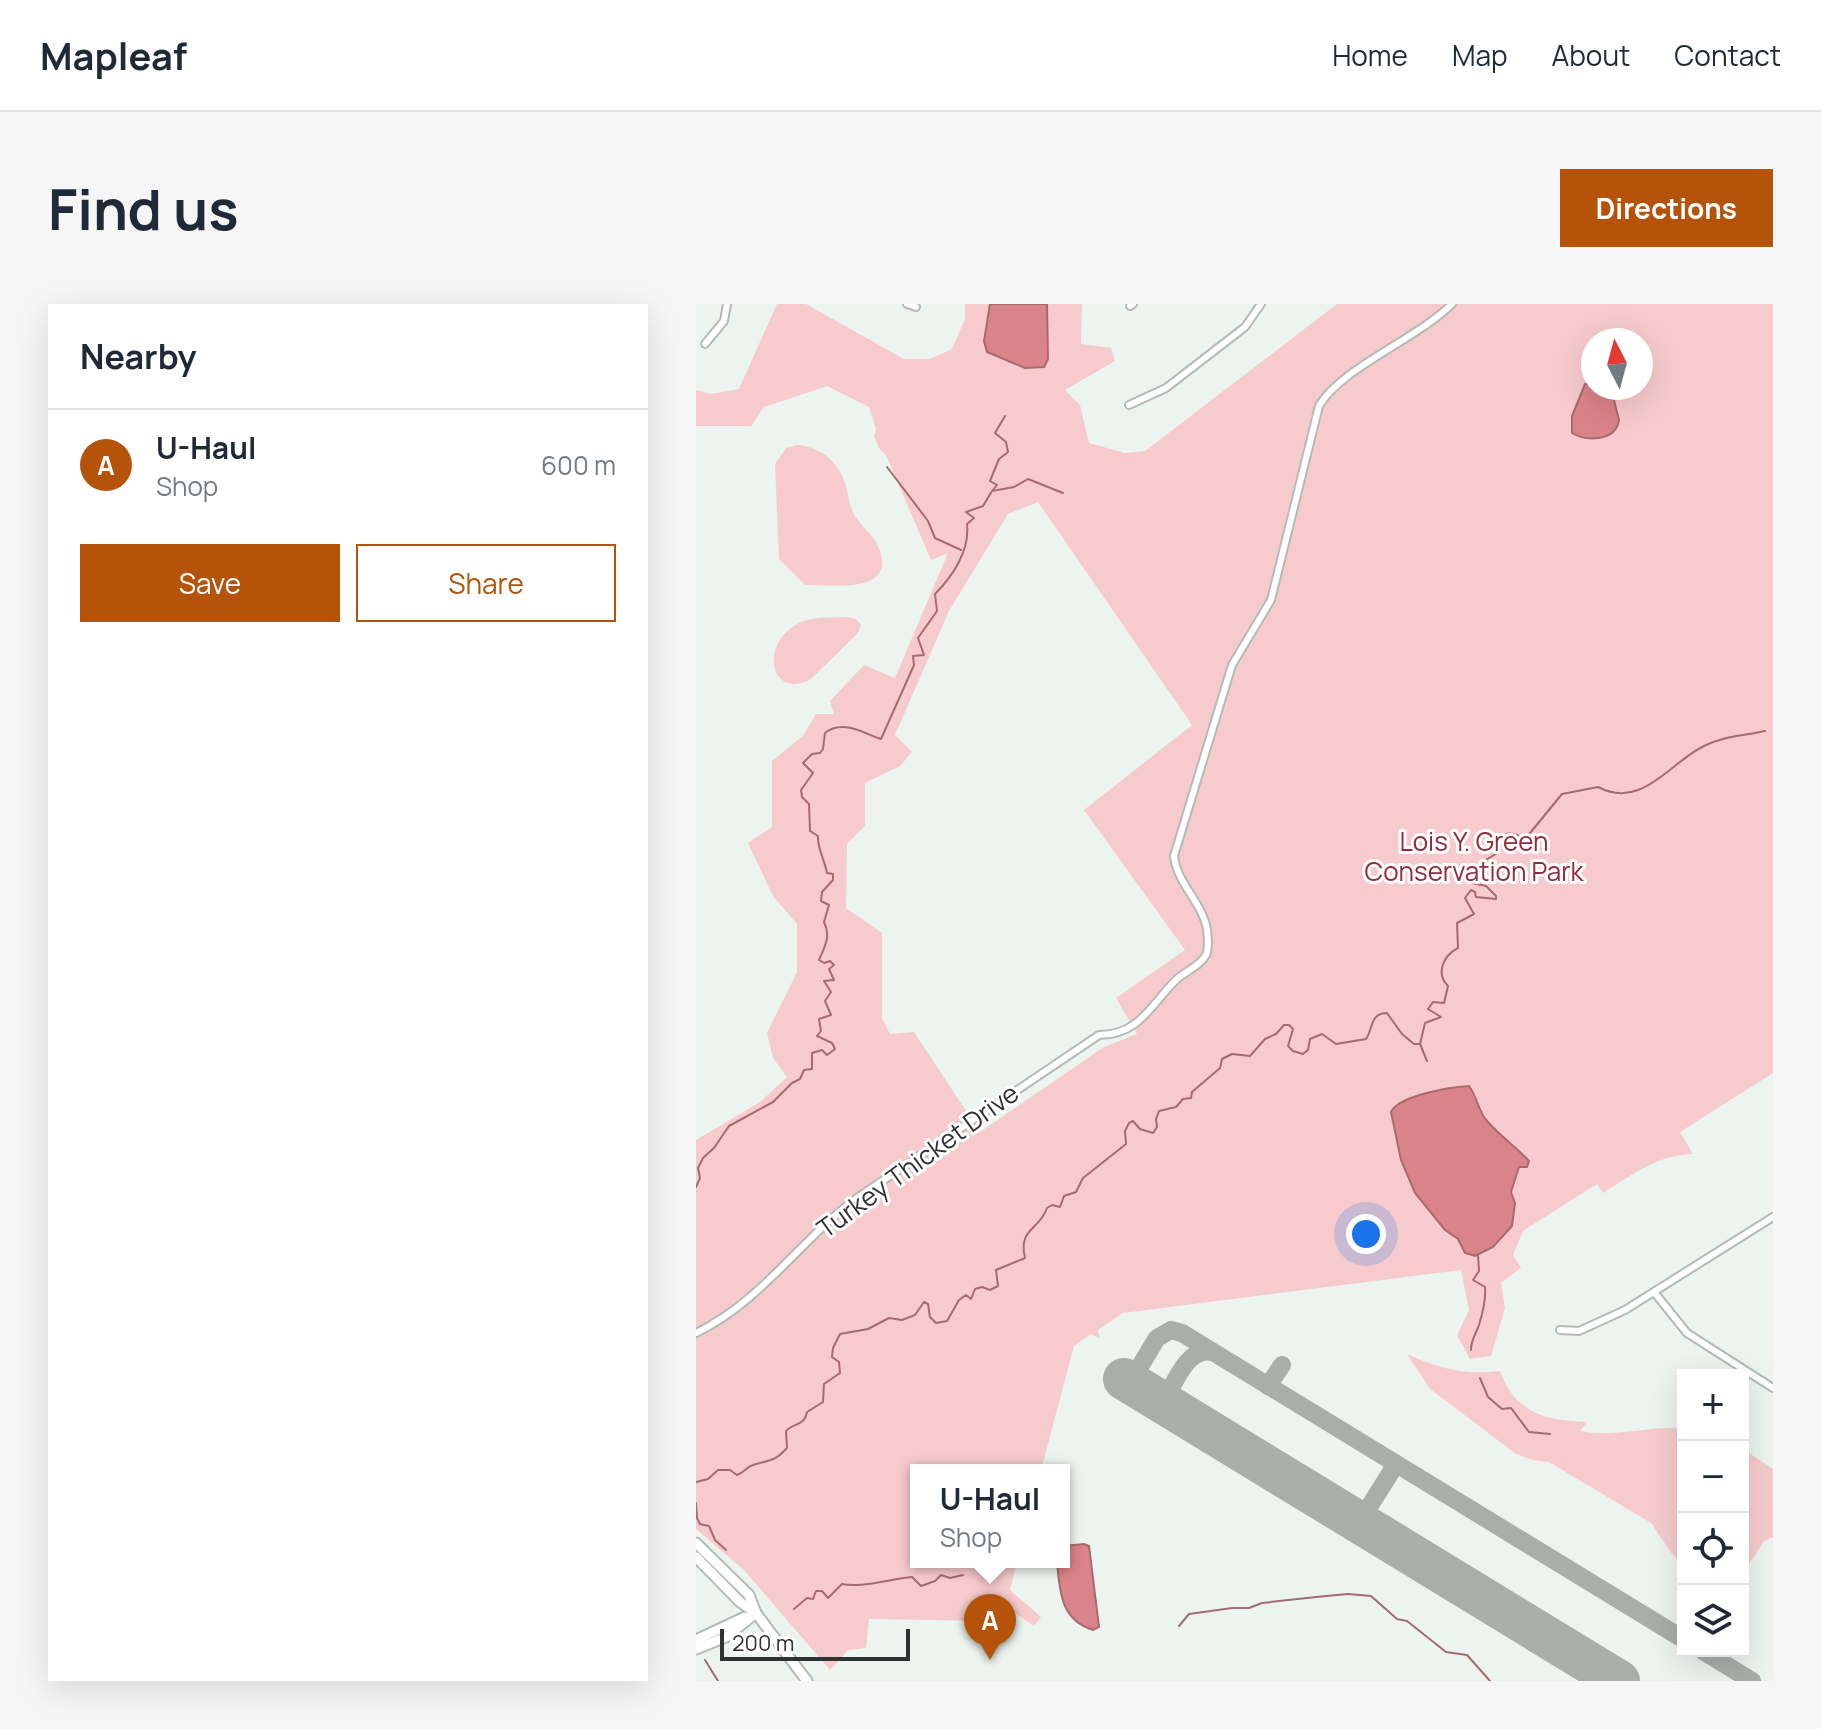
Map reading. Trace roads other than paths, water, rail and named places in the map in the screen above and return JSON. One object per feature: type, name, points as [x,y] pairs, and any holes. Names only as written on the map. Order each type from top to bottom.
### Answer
[{"type":"main road","points":[[696,1543],[749,1595],[756,1613],[807,1681]]},
{"type":"main road","points":[[696,1557],[740,1602],[756,1613]]},
{"type":"main road","points":[[696,1640],[756,1613]]},
{"type":"main road","points":[[696,1649],[726,1637],[756,1613]]},
{"type":"street","points":[[705,344],[724,321],[727,304]]},
{"type":"street","points":[[907,304],[916,307]]},
{"type":"street","points":[[1129,405],[1166,388],[1245,327],[1261,304]]},
{"type":"street","name":"Turkey Thicket Drive","points":[[696,1333],[743,1305],[838,1212],[1099,1035],[1115,1035],[1133,1026],[1178,978],[1207,954],[1204,917],[1175,866],[1174,856],[1232,665],[1271,600],[1319,406],[1325,395],[1341,382],[1435,320],[1452,304]]},
{"type":"street","points":[[1560,1330],[1579,1331],[1597,1324],[1773,1217]]},
{"type":"street","points":[[1654,1292],[1687,1333],[1773,1388]]},
{"type":"waterway","points":[[993,490],[997,485],[990,481],[999,459],[1008,452],[1006,442],[995,433],[1005,416]]},
{"type":"waterway","points":[[887,467],[928,521],[935,538],[961,550]]},
{"type":"waterway","points":[[696,1187],[700,1178],[698,1168],[703,1158],[729,1126],[773,1102],[800,1079],[804,1070],[812,1069],[812,1053],[822,1050],[827,1055],[835,1049],[832,1043],[817,1036],[821,1031],[819,1019],[831,1015],[825,1001],[831,992],[824,981],[834,980],[829,969],[834,965],[830,961],[824,963],[819,960],[826,941],[824,922],[829,905],[821,901],[822,892],[833,880],[833,874],[827,873],[818,836],[810,831],[809,804],[802,797],[801,790],[813,773],[803,763],[812,754],[820,753],[825,733],[838,727],[853,728],[881,739],[914,665],[913,656],[924,655],[918,638],[937,611],[935,594],[954,571],[963,553],[967,524],[974,518],[966,512],[983,506],[992,491],[1014,487],[1028,479],[1063,493]]},
{"type":"waterway","points":[[696,1482],[708,1479],[718,1470],[730,1470],[737,1475],[751,1466],[775,1458],[787,1448],[786,1431],[823,1402],[824,1384],[840,1373],[839,1362],[832,1357],[840,1334],[868,1329],[889,1318],[902,1320],[915,1315],[924,1302],[928,1304],[930,1317],[936,1323],[947,1321],[959,1300],[966,1295],[971,1299],[975,1289],[982,1287],[990,1290],[998,1286],[996,1270],[1025,1258],[1024,1241],[1047,1208],[1052,1205],[1060,1207],[1064,1196],[1076,1192],[1083,1178],[1126,1144],[1125,1131],[1129,1123],[1133,1121],[1140,1129],[1153,1133],[1159,1111],[1176,1107],[1183,1099],[1191,1098],[1192,1092],[1220,1068],[1222,1059],[1232,1054],[1250,1056],[1265,1039],[1276,1034],[1284,1025],[1293,1029],[1288,1046],[1303,1054],[1308,1050],[1310,1039],[1322,1034],[1336,1044],[1366,1039],[1375,1019],[1387,1013],[1402,1034],[1414,1044],[1420,1044],[1425,1023],[1441,1017],[1428,1009],[1433,1002],[1444,1003],[1448,986],[1442,970],[1445,960],[1458,948],[1457,923],[1474,914],[1465,898],[1471,890],[1476,897],[1496,899],[1486,886],[1472,883],[1471,876],[1484,861],[1499,852],[1504,835],[1526,838],[1562,794],[1598,787],[1614,793],[1642,789],[1704,746],[1726,738],[1765,731]]},
{"type":"waterway","points":[[1420,1044],[1427,1061]]},
{"type":"waterway","points":[[1471,1350],[1485,1296],[1485,1287],[1473,1280],[1479,1271],[1478,1255]]},
{"type":"waterway","points":[[1480,1378],[1488,1397],[1502,1409],[1511,1408],[1529,1432],[1550,1434]]},
{"type":"waterway","points":[[696,1503],[700,1524],[709,1526],[715,1540],[726,1550]]},
{"type":"waterway","points":[[794,1609],[807,1598],[813,1599],[816,1591],[822,1591],[828,1598],[842,1584],[867,1584],[912,1577],[921,1586],[941,1575],[950,1578],[963,1575]]},
{"type":"waterway","points":[[1179,1626],[1189,1614],[1316,1597],[1348,1594],[1371,1596],[1397,1619],[1407,1621],[1446,1652],[1467,1655],[1490,1681]]},
{"type":"waterway","points":[[705,1660],[718,1681]]},
{"type":"place","name":"U-Haul","points":[[990,1660]]},
{"type":"park label","name":"Lois Y. Green Conservation Park","points":[[1474,857]]}]
